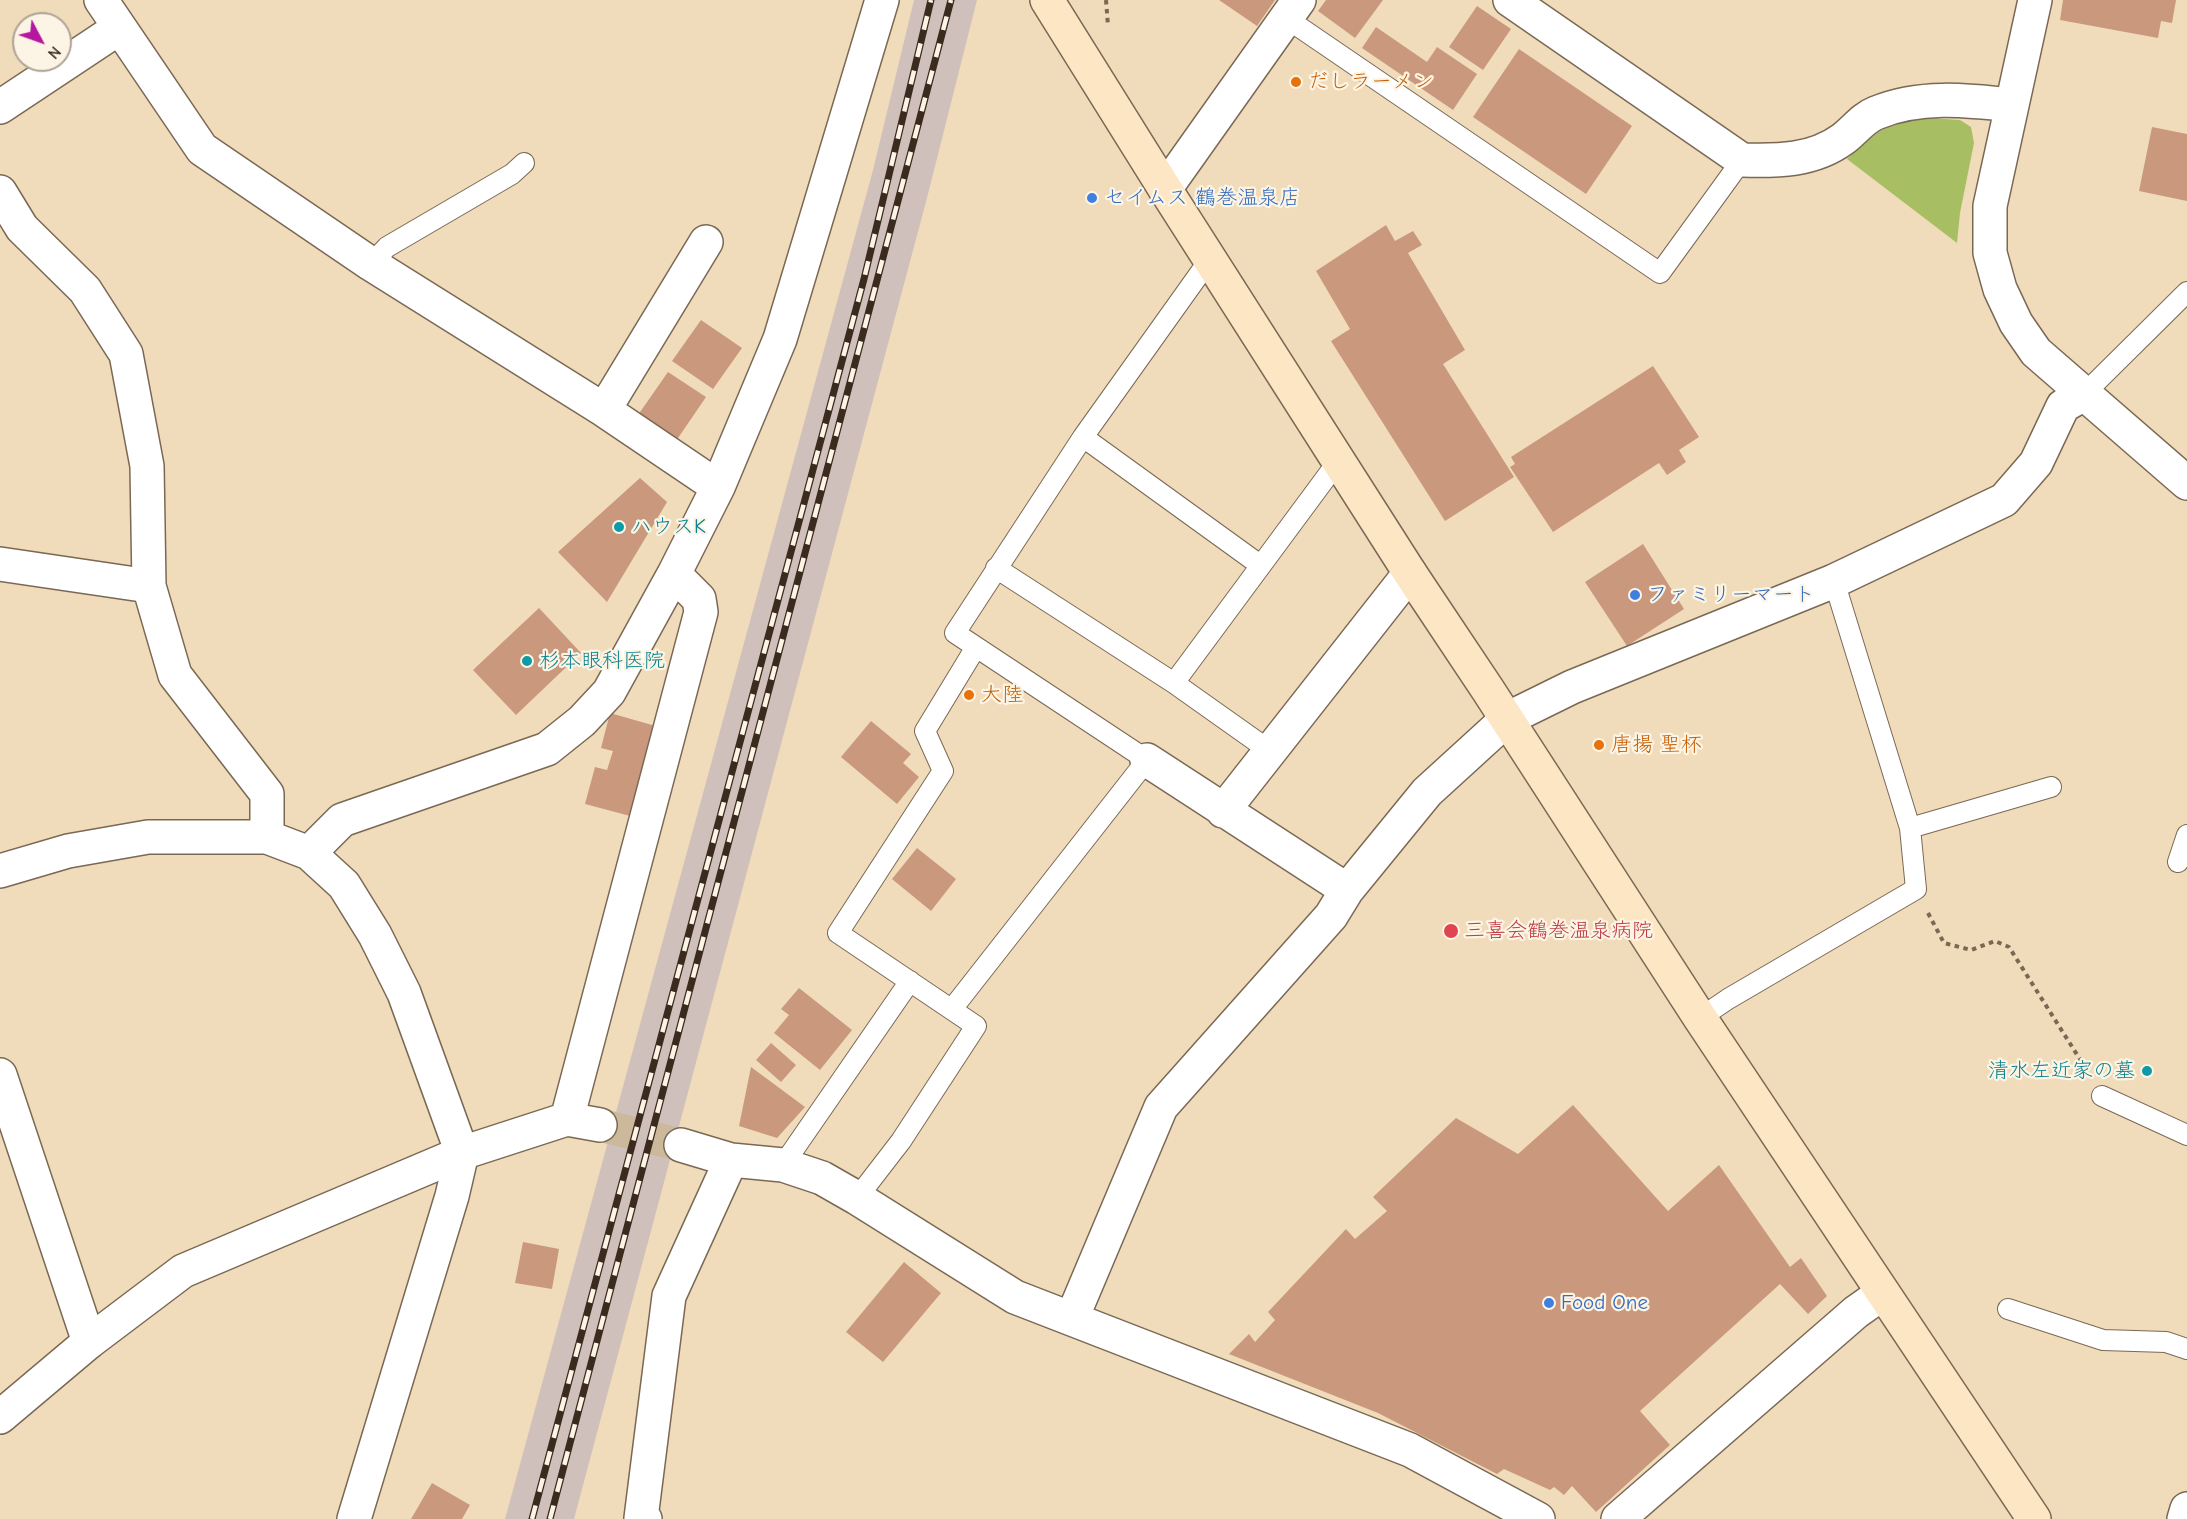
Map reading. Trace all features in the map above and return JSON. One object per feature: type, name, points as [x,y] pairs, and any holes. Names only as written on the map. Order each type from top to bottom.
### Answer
[{"type":"main road","points":[[1047,0],[1410,573],[1700,1018],[2034,1519]]},
{"type":"street","points":[[101,0],[202,149],[371,264],[603,410],[718,487]]},
{"type":"street","points":[[309,853],[342,820],[547,749],[582,721],[609,692],[674,574],[718,487],[780,339],[882,0]]},
{"type":"street","points":[[1510,0],[1742,160],[1777,161],[1815,155],[1842,140],[1873,114],[1906,103],[1962,100],[2011,105]]},
{"type":"street","points":[[2035,0],[1990,206],[1990,253],[2000,289],[2016,323],[2036,352],[2187,483]]},
{"type":"street","points":[[1165,189],[1292,9]]},
{"type":"street","points":[[0,107],[119,28]]},
{"type":"street","points":[[0,192],[21,228],[85,290],[126,354],[147,466],[149,586],[175,675],[267,794],[267,837]]},
{"type":"street","points":[[603,410],[706,242]]},
{"type":"street","points":[[1072,1318],[1161,1107],[1331,916],[1347,890],[1427,792],[1507,719],[1572,687],[1834,581],[2004,500],[2036,463],[2063,406],[2084,394]]},
{"type":"street","points":[[0,564],[149,586]]},
{"type":"street","points":[[1223,811],[1410,573]]},
{"type":"street","points":[[567,1119],[701,612],[699,599],[674,574]]},
{"type":"street","points":[[1147,760],[1347,890]]},
{"type":"street","points":[[0,871],[68,851],[148,837],[267,837],[309,853],[344,885],[380,945],[404,993],[462,1153],[452,1196],[354,1519]]},
{"type":"street","points":[[0,1075],[89,1342]]},
{"type":"street","points":[[0,1417],[89,1342],[183,1271],[462,1153],[567,1119],[600,1125]]},
{"type":"street","points":[[681,1144],[731,1160],[783,1165],[822,1178],[1015,1298],[1072,1318],[1410,1450],[1538,1519]]},
{"type":"street","points":[[645,1519],[641,1518],[669,1296],[731,1160]]},
{"type":"street","points":[[1618,1519],[1856,1312],[1883,1293]]},
{"type":"street","points":[[2184,1519],[2187,1509]]},
{"type":"lane","points":[[1292,9],[1660,273],[1742,160]]},
{"type":"lane","points":[[371,264],[387,247],[512,174],[524,163]]},
{"type":"lane","points":[[951,1009],[1147,760],[955,633],[1083,437],[1210,259]]},
{"type":"lane","points":[[2084,394],[2187,292]]},
{"type":"lane","points":[[1083,437],[1260,565]]},
{"type":"lane","points":[[1174,683],[1339,460]]},
{"type":"lane","points":[[996,568],[1174,683],[1270,751]]},
{"type":"lane","points":[[1700,1018],[1728,999],[1916,889],[1910,828],[1834,581]]},
{"type":"lane","points":[[857,1198],[901,1141],[976,1026],[838,933],[943,771],[925,731],[976,647]]},
{"type":"lane","points":[[1910,828],[2051,787]]},
{"type":"lane","points":[[2178,862],[2187,835]]},
{"type":"lane","points":[[783,1165],[910,981]]},
{"type":"lane","points":[[2102,1096],[2187,1135]]},
{"type":"lane","points":[[2008,1309],[2103,1340],[2166,1342],[2187,1349]]},
{"type":"path","points":[[1916,889],[1944,943],[1971,950],[1995,941],[2009,947],[2102,1096]]},
{"type":"shaded area","points":[[914,0],[977,0],[927,198],[574,1519],[505,1519],[873,170]]},
{"type":"green space","points":[[1929,118],[1960,120],[1971,127],[1974,143],[1960,213],[1957,243],[1847,159],[1883,129],[1902,122]]},
{"type":"building","points":[[1219,0],[1275,0],[1257,26]]},
{"type":"building","points":[[1326,0],[1383,0],[1355,38],[1318,11]]},
{"type":"building","points":[[2063,0],[2176,0],[2172,23],[2161,21],[2158,38],[2060,20]]},
{"type":"building","points":[[1477,6],[1511,29],[1483,70],[1449,47]]},
{"type":"building","points":[[1376,27],[1427,62],[1437,47],[1477,74],[1453,110],[1362,48]]},
{"type":"building","points":[[1519,49],[1632,126],[1586,194],[1473,117]]},
{"type":"building","points":[[2152,127],[2187,134],[2187,201],[2139,191]]},
{"type":"building","points":[[1386,225],[1395,241],[1413,231],[1422,245],[1408,253],[1465,350],[1443,364],[1514,477],[1445,521],[1331,341],[1350,329],[1316,271]]},
{"type":"building","points":[[701,320],[742,348],[713,389],[672,361]]},
{"type":"building","points":[[1653,366],[1699,437],[1679,450],[1686,462],[1667,475],[1659,463],[1553,532],[1510,467],[1515,464],[1511,457]]},
{"type":"building","points":[[668,372],[706,397],[676,441],[638,415]]},
{"type":"building","name":"ハウスK","points":[[640,478],[667,502],[607,602],[558,552]]},
{"type":"building","name":"ファミリーマート","points":[[1643,544],[1684,609],[1627,646],[1585,582]]},
{"type":"building","name":"杉本眼科医院","points":[[539,608],[581,653],[516,715],[473,670]]},
{"type":"building","points":[[610,713],[659,727],[634,817],[585,804],[595,767],[607,770],[613,751],[601,748]]},
{"type":"building","points":[[871,721],[911,754],[903,763],[919,777],[897,804],[841,757]]},
{"type":"building","points":[[917,848],[956,879],[931,911],[892,879]]},
{"type":"building","points":[[799,988],[852,1030],[820,1070],[774,1033],[789,1015],[781,1009]]},
{"type":"building","points":[[771,1043],[796,1065],[781,1082],[756,1060]]},
{"type":"building","points":[[751,1067],[805,1107],[777,1138],[739,1126]]},
{"type":"building","points":[[1573,1105],[1668,1211],[1719,1165],[1790,1267],[1801,1258],[1827,1296],[1808,1314],[1780,1284],[1640,1411],[1670,1445],[1596,1512],[1572,1486],[1564,1495],[1554,1487],[1550,1490],[1504,1469],[1497,1474],[1378,1413],[1229,1354],[1249,1334],[1255,1342],[1275,1320],[1268,1312],[1346,1229],[1355,1239],[1387,1211],[1373,1197],[1456,1118],[1518,1154]]},
{"type":"building","points":[[523,1242],[559,1249],[552,1289],[515,1283]]},
{"type":"building","points":[[904,1262],[941,1293],[883,1362],[846,1332]]},
{"type":"building","points":[[432,1483],[470,1505],[462,1519],[411,1519]]},
{"type":"tunnel","points":[[600,1125],[681,1145]]},
{"type":"railway","points":[[532,1519],[864,279],[931,0]]},
{"type":"railway","points":[[550,1519],[951,0]]},
{"type":"place","name":"だしラーメン","points":[[1296,82]]},
{"type":"place","name":"セイムス 鶴巻温泉店","points":[[1092,198]]},
{"type":"place","name":"ハウスK","points":[[619,527]]},
{"type":"place","name":"ファミリーマート","points":[[1635,595]]},
{"type":"place","name":"杉本眼科医院","points":[[527,661]]},
{"type":"place","name":"大陸","points":[[969,695]]},
{"type":"place","name":"唐揚 聖杯","points":[[1599,745]]},
{"type":"place","name":"三喜会鶴巻温泉病院","points":[[1451,931]]},
{"type":"place","name":"清水左近家の墓","points":[[2147,1071]]},
{"type":"place","name":"Food One","points":[[1549,1303]]}]
